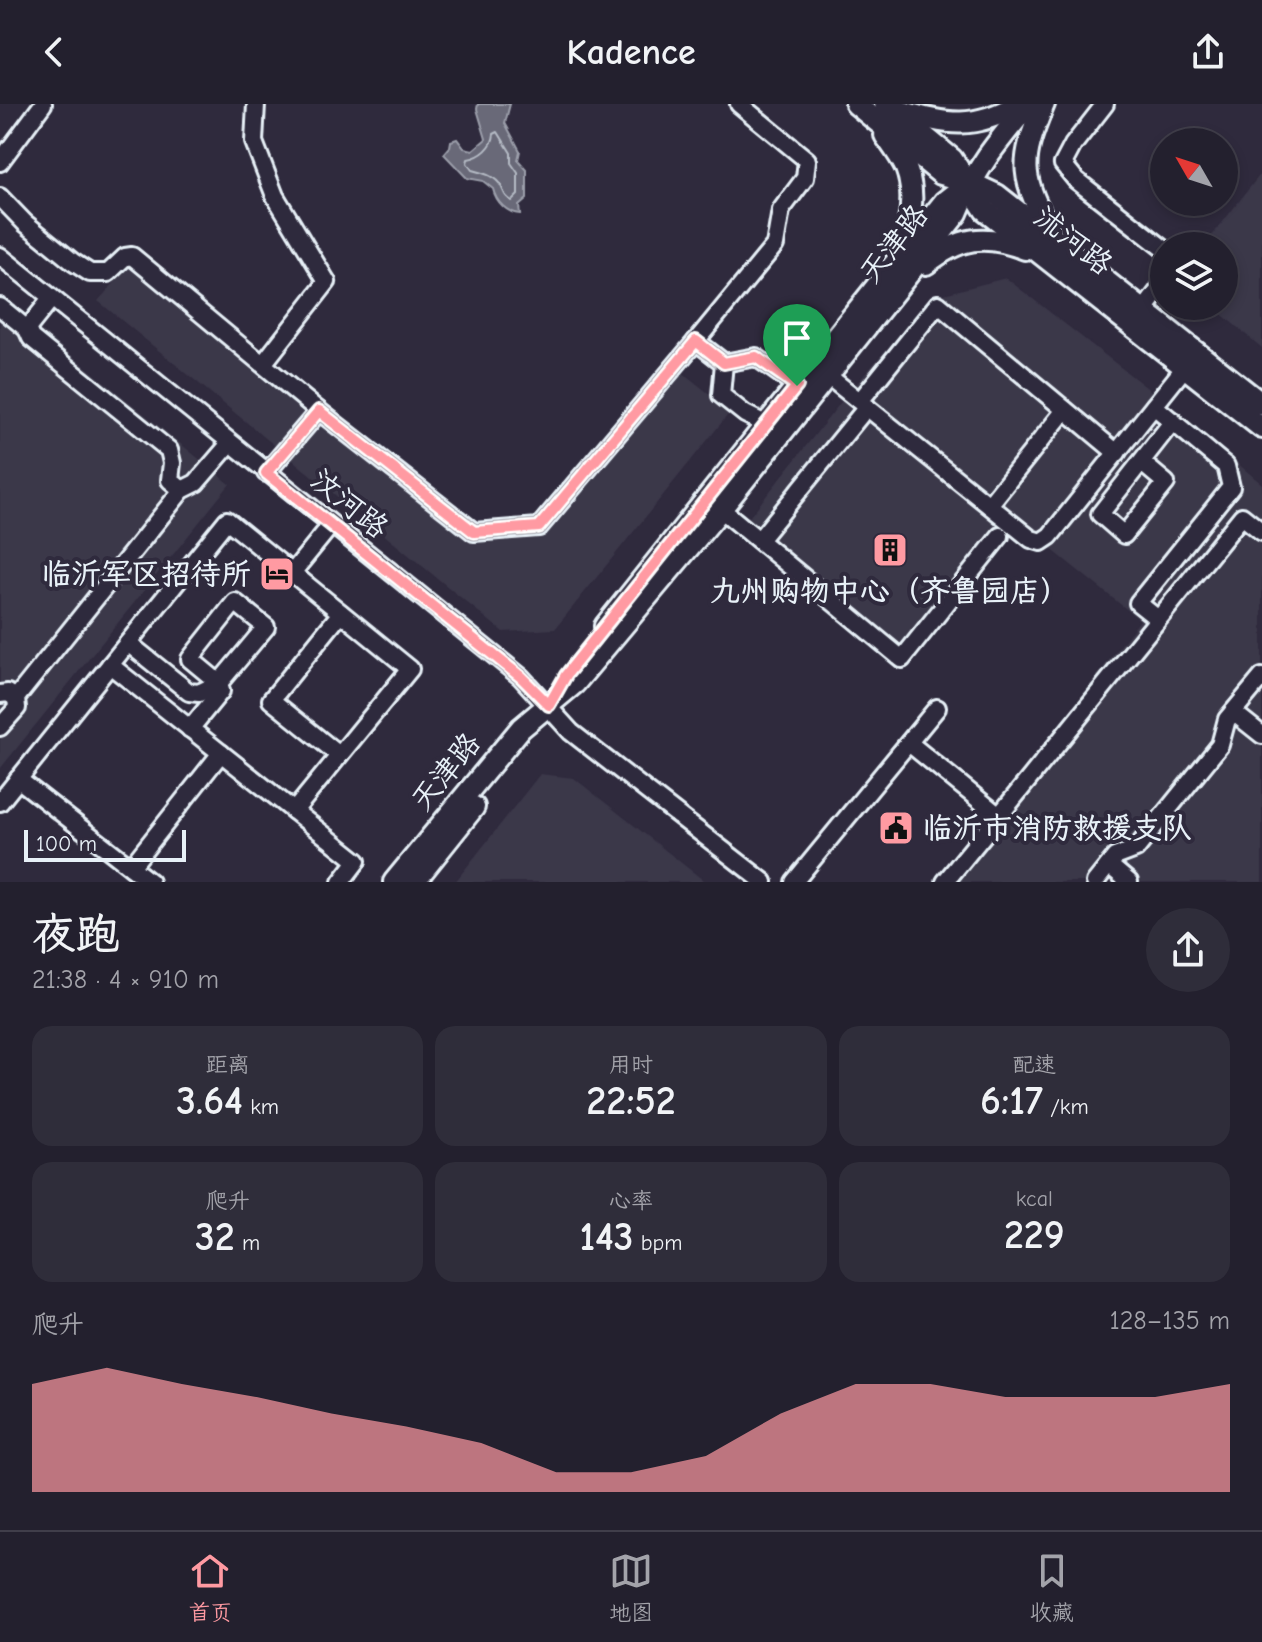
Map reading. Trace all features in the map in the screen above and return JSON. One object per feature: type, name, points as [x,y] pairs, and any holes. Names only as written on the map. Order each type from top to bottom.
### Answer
[{"type":"main road","name":"沭河路","points":[[856,104],[884,111],[941,174],[997,195],[1050,249],[1185,367],[1262,428]]},
{"type":"main road","points":[[884,111],[940,123],[964,124],[1003,113],[1019,104]]},
{"type":"main road","name":"天津路","points":[[969,182],[987,154],[1029,104]]},
{"type":"main road","points":[[893,280],[945,248],[972,239],[1050,249],[1026,175],[1027,143],[1044,104]]},
{"type":"main road","name":"天津路","points":[[394,882],[521,728],[575,683],[721,509],[828,376],[944,202],[997,162],[1044,104]]},
{"type":"main road","points":[[884,111],[906,168],[911,192],[908,233],[893,280]]},
{"type":"main road","name":"沭河路","points":[[1050,249],[1143,311],[1262,404]]},
{"type":"main road","name":"天津路","points":[[414,882],[529,736],[566,675],[765,424],[893,280]]},
{"type":"street","points":[[0,162],[43,104]]},
{"type":"street","points":[[256,104],[254,142],[270,183],[298,239],[327,282],[263,364]]},
{"type":"street","points":[[0,197],[25,223],[90,273],[108,273],[125,257],[132,256],[319,411],[474,532],[539,527],[775,245],[781,210],[805,178],[807,160],[739,104]]},
{"type":"street","points":[[1105,104],[1073,145],[1063,164],[1076,180],[1150,238]]},
{"type":"street","name":"汶河路","points":[[0,256],[521,677],[571,732],[764,882]]},
{"type":"street","name":"汶河路","points":[[0,268],[517,683],[774,882]]},
{"type":"street","points":[[1143,311],[1150,302]]},
{"type":"street","points":[[27,329],[47,304]]},
{"type":"street","points":[[759,540],[938,304],[1117,453]]},
{"type":"street","points":[[0,307],[27,329],[31,338],[169,450],[172,463],[170,480],[182,490]]},
{"type":"street","points":[[696,341],[724,363],[756,357],[797,386]]},
{"type":"street","points":[[724,363],[721,395],[745,414],[765,424]]},
{"type":"street","points":[[828,376],[1031,539],[1041,542],[1050,536],[1185,367]]},
{"type":"street","points":[[1154,406],[1226,466],[1231,487],[1138,603],[1158,619]]},
{"type":"street","points":[[989,505],[1065,410]]},
{"type":"street","points":[[266,473],[319,411]]},
{"type":"street","points":[[1141,462],[1173,421]]},
{"type":"street","points":[[0,727],[17,708],[8,696],[182,490],[196,483],[226,448]]},
{"type":"street","points":[[721,509],[902,659],[1000,536]]},
{"type":"street","points":[[945,882],[1242,516],[1262,532]]},
{"type":"street","points":[[0,802],[227,520],[410,669],[294,811]]},
{"type":"street","points":[[292,573],[327,530]]},
{"type":"street","points":[[128,643],[189,692],[199,693],[213,686],[266,627],[235,602],[190,659],[213,686],[221,691],[190,729]]},
{"type":"street","points":[[339,755],[271,700],[341,613]]},
{"type":"street","points":[[110,665],[357,861],[341,882]]},
{"type":"street","points":[[1095,882],[1115,857],[1136,849],[1220,745],[1227,719],[1262,677]]},
{"type":"street","points":[[794,882],[937,708]]},
{"type":"street","points":[[1233,712],[1262,735]]},
{"type":"street","points":[[909,743],[999,816]]},
{"type":"street","points":[[131,867],[221,753]]},
{"type":"street","points":[[18,779],[150,882]]},
{"type":"street","points":[[1109,865],[1129,882]]},
{"type":"shaded area","points":[[1262,172],[1262,348],[1229,320],[1238,320],[1238,232],[1215,232],[1228,216],[1238,216],[1238,203]]},
{"type":"shaded area","points":[[130,265],[471,538],[537,539],[678,369],[731,411],[555,629],[503,632],[98,301]]},
{"type":"shaded area","points":[[1006,278],[1160,398],[1262,484],[1262,882],[938,882],[1140,620],[1050,548],[1022,546],[1005,531],[901,667],[735,535],[845,397],[932,297]]},
{"type":"shaded area","points":[[0,297],[230,484],[0,769]]},
{"type":"shaded area","points":[[540,774],[574,778],[703,880],[455,882]]},
{"type":"water","points":[[478,104],[510,104],[505,123],[520,151],[518,160],[527,170],[527,199],[519,206],[520,214],[503,206],[493,189],[483,181],[467,178],[444,154],[451,141],[457,139],[464,148],[473,150],[486,139]]},
{"type":"place","name":"九州购物中心（齐鲁园店）","points":[[890,550]]},
{"type":"place","name":"临沂军区招待所","points":[[277,574]]},
{"type":"place","name":"临沂市消防救援支队","points":[[896,828]]},
{"type":"route","points":[[696,341],[724,363],[756,357],[797,386],[566,675],[549,705],[521,677],[266,473],[319,411],[474,532],[539,527],[696,341]]}]
